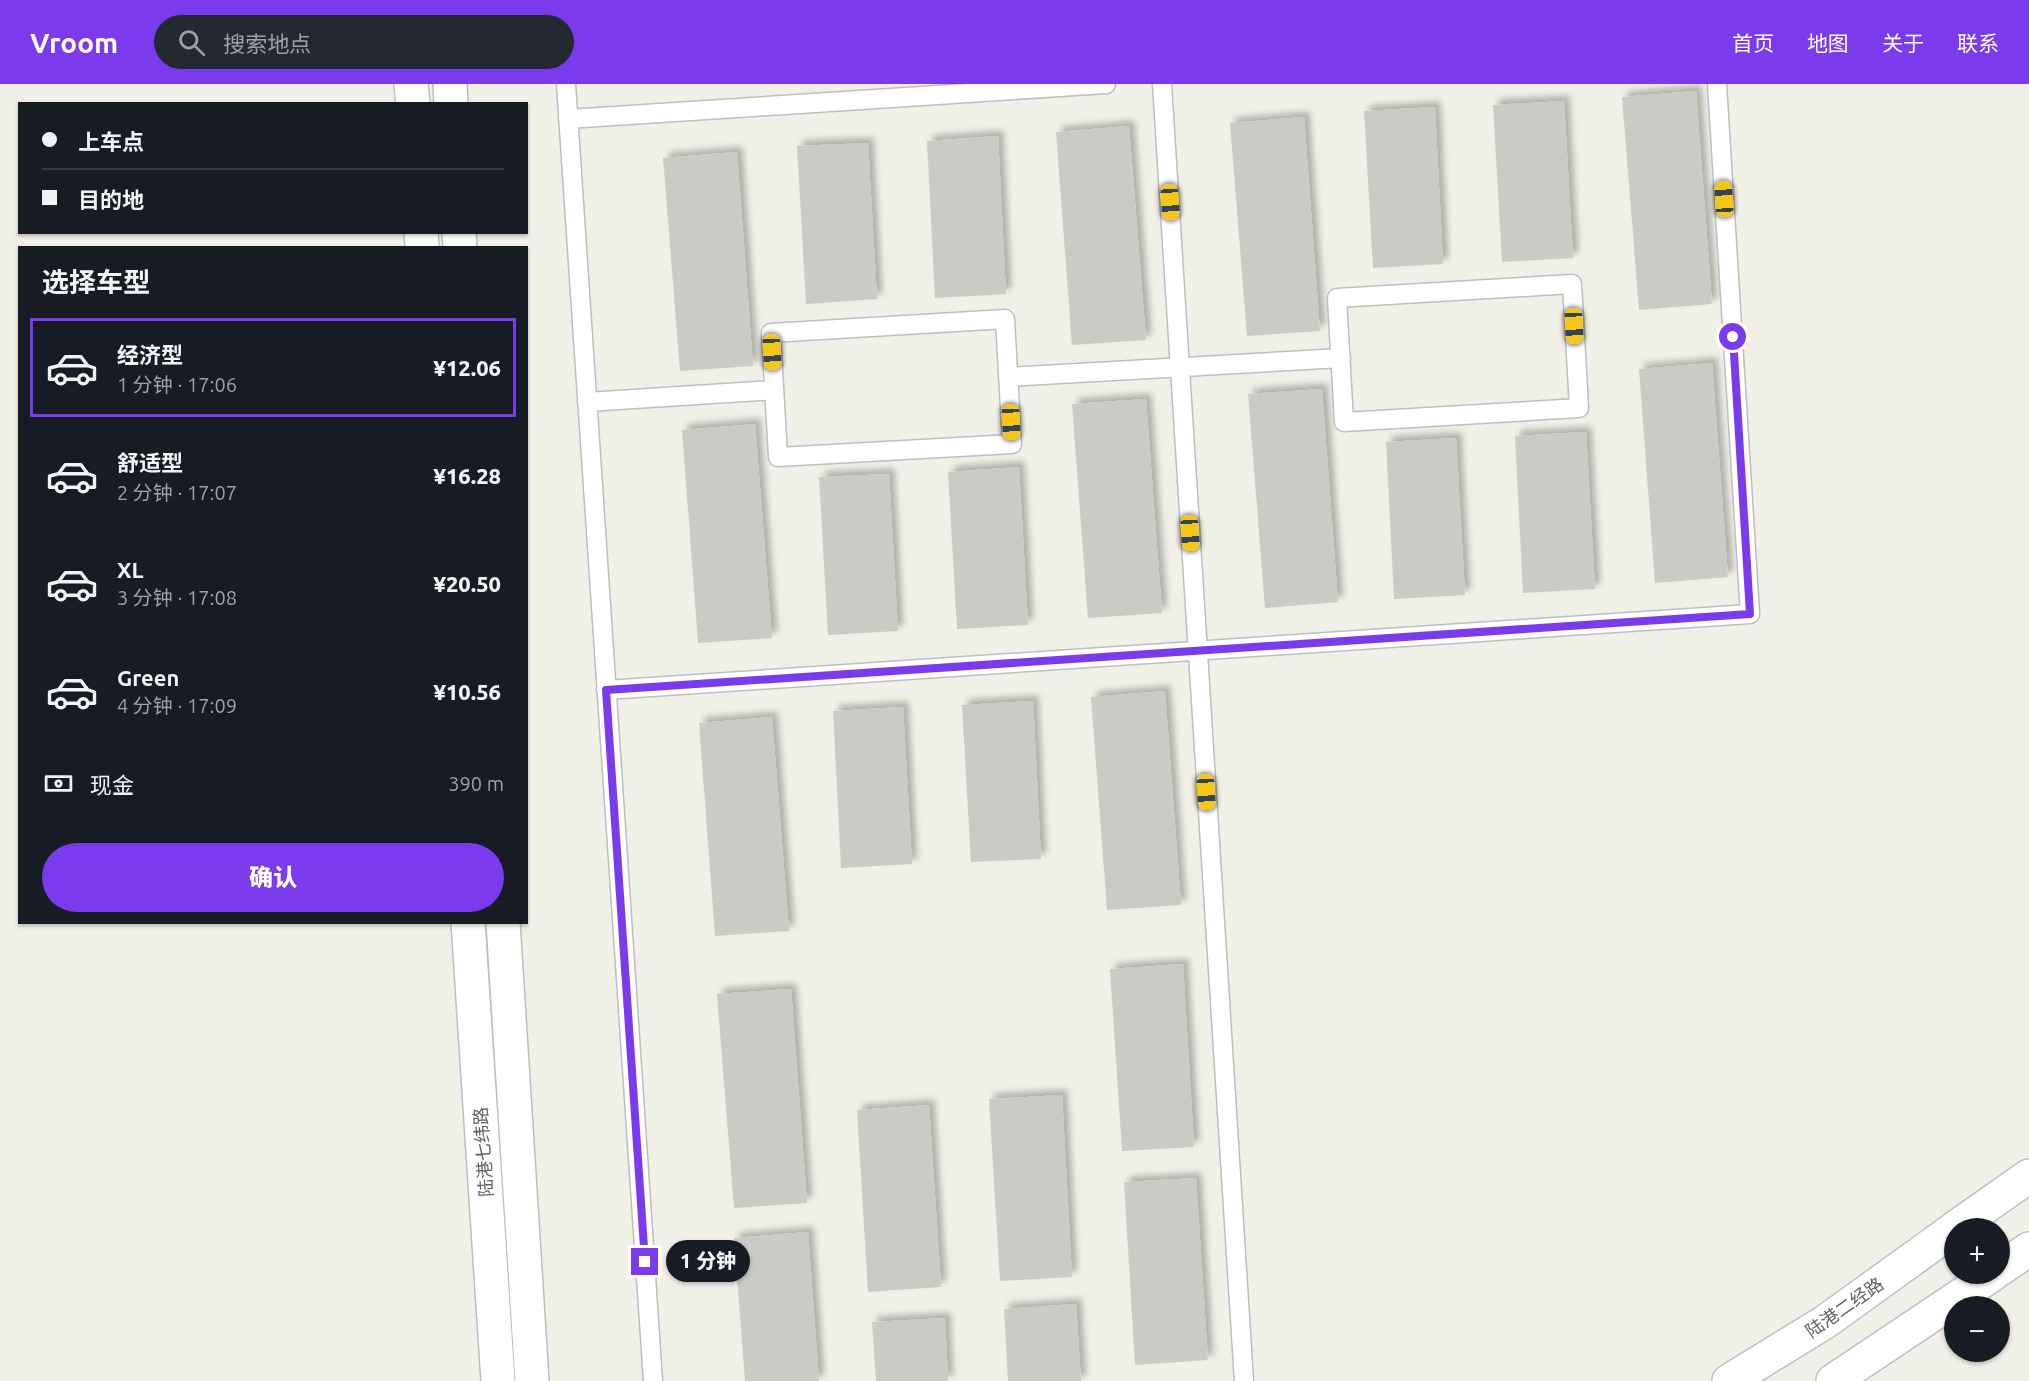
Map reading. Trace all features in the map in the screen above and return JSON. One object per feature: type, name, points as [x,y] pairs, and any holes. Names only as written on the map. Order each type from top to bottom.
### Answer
[{"type":"street","points":[[411,84],[412,102]]},
{"type":"street","points":[[450,84],[451,102]]},
{"type":"street","name":"陆港七纬路","points":[[468,924],[498,1381]]},
{"type":"street","name":"陆港七纬路","points":[[503,924],[532,1381]]},
{"type":"street","name":"陆港二经路","points":[[1970,1218],[2029,1176]]},
{"type":"street","name":"陆港二经路","points":[[1729,1381],[1825,1322],[1944,1237]]},
{"type":"street","points":[[2010,1262],[2029,1249]]},
{"type":"street","points":[[1833,1381],[1978,1284]]},
{"type":"lane","points":[[566,84],[652,1381]]},
{"type":"lane","points":[[568,119],[1106,84]]},
{"type":"lane","points":[[1162,84],[1244,1381]]},
{"type":"lane","points":[[606,690],[1750,614],[1717,84]]},
{"type":"lane","points":[[1572,284],[1579,408],[1344,422],[1341,358],[1337,298],[1572,284]]},
{"type":"lane","points":[[1005,320],[1008,377],[1012,444],[778,457],[771,333],[1005,320]]},
{"type":"lane","points":[[1008,377],[1341,358]]},
{"type":"lane","points":[[586,402],[774,390]]},
{"type":"building","points":[[1696,91],[1712,304],[1639,310],[1622,97]]},
{"type":"building","points":[[1564,101],[1573,258],[1502,262],[1493,105]]},
{"type":"building","points":[[1435,107],[1443,264],[1373,268],[1364,111]]},
{"type":"building","points":[[1304,117],[1320,331],[1247,336],[1230,123]]},
{"type":"building","points":[[1129,126],[1146,340],[1072,345],[1056,132]]},
{"type":"building","points":[[998,136],[1006,294],[935,298],[927,141]]},
{"type":"building","points":[[868,143],[877,299],[806,304],[797,146]]},
{"type":"building","points":[[737,152],[753,366],[680,371],[663,158]]},
{"type":"building","points":[[1712,363],[1728,577],[1655,583],[1639,369]]},
{"type":"building","points":[[1322,389],[1338,602],[1265,608],[1248,394]]},
{"type":"building","points":[[1146,399],[1162,613],[1088,618],[1072,404]]},
{"type":"building","points":[[755,424],[772,638],[698,643],[682,430]]},
{"type":"building","points":[[1586,432],[1595,589],[1523,593],[1515,436]]},
{"type":"building","points":[[1456,438],[1465,595],[1394,599],[1386,442]]},
{"type":"building","points":[[1019,467],[1028,625],[957,629],[948,472]]},
{"type":"building","points":[[889,474],[898,631],[828,635],[819,477]]},
{"type":"building","points":[[1165,691],[1181,905],[1107,910],[1091,697]]},
{"type":"building","points":[[1033,701],[1041,859],[971,862],[962,705]]},
{"type":"building","points":[[903,707],[912,864],[841,868],[833,711]]},
{"type":"building","points":[[772,717],[789,931],[715,936],[699,723]]},
{"type":"building","points":[[1183,964],[1194,1147],[1122,1151],[1110,969]]},
{"type":"building","points":[[791,989],[807,1203],[734,1208],[717,994]]},
{"type":"building","points":[[1062,1095],[1072,1277],[1000,1281],[989,1099]]},
{"type":"building","points":[[929,1105],[941,1287],[868,1292],[857,1110]]},
{"type":"building","points":[[1196,1178],[1208,1360],[1135,1365],[1124,1182]]},
{"type":"building","points":[[808,1232],[819,1381],[745,1381],[734,1238]]},
{"type":"building","points":[[1076,1304],[1081,1381],[1008,1381],[1004,1309]]},
{"type":"building","points":[[945,1318],[948,1381],[876,1381],[872,1322]]},
{"type":"route","points":[[645,1262],[606,690],[1750,614],[1733,337]]}]
